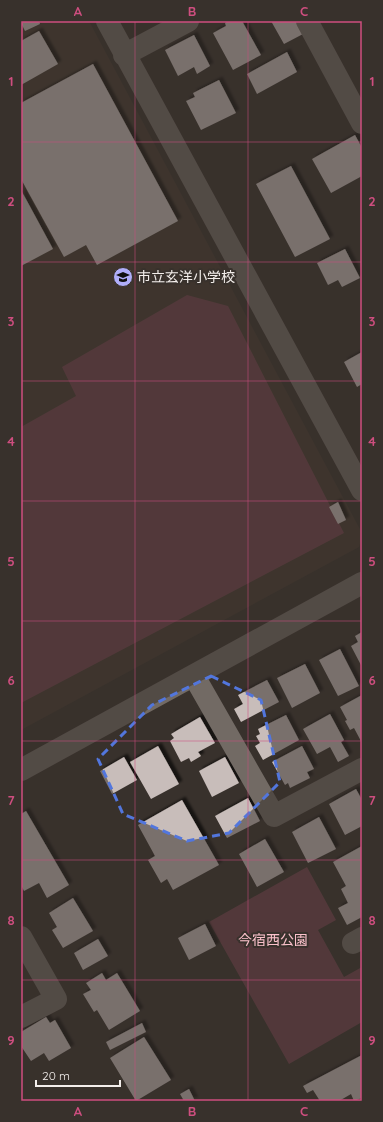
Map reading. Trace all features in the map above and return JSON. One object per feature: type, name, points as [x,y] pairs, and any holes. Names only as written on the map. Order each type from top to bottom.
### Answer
[{"type":"street","points":[[107,21],[124,56],[362,490]]},
{"type":"street","points":[[124,56],[188,21]]},
{"type":"street","points":[[307,21],[362,123]]},
{"type":"street","points":[[21,770],[194,676],[362,582]]},
{"type":"street","points":[[194,676],[274,816],[362,769]]},
{"type":"street","points":[[21,937],[56,999],[21,1017]]},
{"type":"highlighted area","points":[[211,676],[261,700],[280,782],[229,833],[187,841],[123,814],[98,759],[152,705]]},
{"type":"shaded area","name":"市立玄洋小学校","points":[[21,21],[89,21],[362,533],[362,538],[359,547],[21,730]]},
{"type":"green space","points":[[187,295],[228,306],[344,533],[21,703],[21,427],[76,396],[62,367]]},
{"type":"green space","name":"今宿西公園","points":[[307,867],[336,920],[318,930],[344,977],[362,967],[362,1022],[289,1064],[209,922]]},
{"type":"building","points":[[26,21],[39,21],[40,24],[25,31],[21,23]]},
{"type":"building","points":[[228,21],[242,21],[261,55],[233,70],[213,33],[226,26],[225,23]]},
{"type":"building","points":[[271,21],[296,21],[303,34],[284,44]]},
{"type":"building","points":[[39,31],[58,64],[21,85],[21,41]]},
{"type":"building","points":[[194,35],[210,66],[197,74],[194,67],[178,76],[165,50]]},
{"type":"building","points":[[287,52],[297,72],[257,94],[247,74]]},
{"type":"building","points":[[93,64],[178,221],[97,265],[86,245],[64,257],[21,179],[21,103]]},
{"type":"building","points":[[219,80],[236,113],[201,130],[186,101],[195,97],[193,93]]},
{"type":"building","points":[[355,135],[362,148],[362,176],[331,193],[312,159]]},
{"type":"building","points":[[291,166],[330,239],[295,257],[256,184]]},
{"type":"building","points":[[21,190],[53,249],[21,266]]},
{"type":"building","points":[[345,249],[360,278],[342,287],[338,280],[328,285],[317,263]]},
{"type":"building","points":[[362,352],[362,384],[357,387],[344,362]]},
{"type":"building","points":[[338,502],[346,520],[338,524],[329,507]]},
{"type":"building","points":[[362,632],[362,667],[351,646],[358,642],[355,636]]},
{"type":"building","points":[[340,649],[359,686],[338,696],[319,660]]},
{"type":"building","points":[[305,664],[320,693],[292,708],[277,678]]},
{"type":"building","points":[[267,680],[279,702],[241,722],[234,709],[243,704],[238,695]]},
{"type":"building","points":[[362,695],[362,743],[354,728],[350,730],[345,721],[347,720],[340,707]]},
{"type":"building","points":[[330,714],[344,740],[341,742],[349,756],[338,762],[330,747],[317,754],[303,729]]},
{"type":"building","points":[[286,715],[299,740],[263,760],[255,746],[260,743],[256,736],[260,734],[258,729]]},
{"type":"building","points":[[200,717],[215,743],[198,752],[201,756],[191,762],[189,758],[181,762],[170,741],[174,738],[171,734]]},
{"type":"building","points":[[158,746],[179,784],[151,799],[130,762]]},
{"type":"building","points":[[302,746],[314,769],[307,772],[310,778],[290,788],[288,783],[285,785],[272,762]]},
{"type":"building","points":[[124,757],[137,780],[112,794],[100,771]]},
{"type":"building","points":[[225,757],[239,783],[212,797],[199,771]]},
{"type":"building","points":[[356,789],[362,800],[362,826],[345,835],[329,804]]},
{"type":"building","points":[[248,798],[260,821],[227,838],[215,816]]},
{"type":"building","points":[[182,800],[219,865],[173,890],[167,879],[161,883],[148,860],[155,856],[138,825]]},
{"type":"building","points":[[26,811],[69,885],[47,898],[39,883],[24,891],[21,885],[21,814]]},
{"type":"building","points":[[319,817],[336,849],[308,863],[292,832]]},
{"type":"building","points":[[265,839],[284,872],[257,887],[239,854]]},
{"type":"building","points":[[362,846],[362,917],[347,925],[338,908],[348,903],[341,889],[346,886],[333,862]]},
{"type":"building","points":[[73,898],[93,931],[63,948],[52,930],[57,927],[49,913]]},
{"type":"building","points":[[205,924],[216,946],[189,960],[178,938]]},
{"type":"building","points":[[98,939],[108,956],[83,970],[74,953]]},
{"type":"building","points":[[102,973],[106,980],[117,973],[140,1011],[109,1030],[97,1010],[94,1012],[83,994],[91,990],[86,983]]},
{"type":"building","points":[[46,1017],[50,1023],[55,1020],[71,1048],[49,1061],[44,1053],[31,1061],[21,1046],[21,1032]]},
{"type":"building","points":[[142,1023],[146,1032],[110,1050],[106,1042]]},
{"type":"building","points":[[144,1037],[171,1080],[136,1101],[110,1058]]},
{"type":"building","points":[[362,1055],[362,1098],[354,1101],[351,1094],[339,1101],[320,1101],[313,1090],[307,1093],[303,1086]]},
{"type":"building","points":[[189,1089],[195,1101],[184,1101],[180,1094]]},
{"type":"place","name":"市立玄洋小学校","points":[[123,277]]}]
